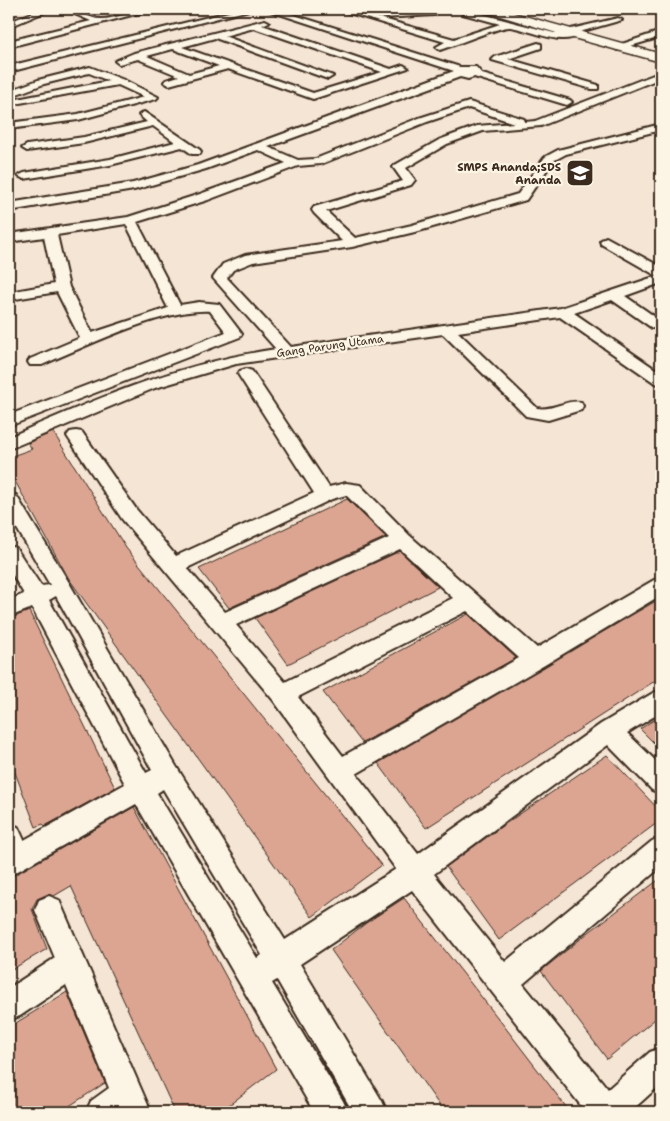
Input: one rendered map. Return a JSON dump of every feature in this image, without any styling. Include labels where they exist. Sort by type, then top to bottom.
[{"type":"main road","points":[[488,9],[570,34],[661,58]]},
{"type":"street","points":[[36,21],[48,9]]},
{"type":"street","points":[[67,9],[100,22]]},
{"type":"street","points":[[12,41],[100,22],[125,13],[151,9]]},
{"type":"street","points":[[10,67],[148,25],[227,9]]},
{"type":"street","points":[[169,29],[249,9]]},
{"type":"street","points":[[268,9],[459,72]]},
{"type":"street","points":[[341,9],[453,42]]},
{"type":"street","points":[[466,12],[554,36],[570,34],[618,20]]},
{"type":"street","points":[[125,13],[189,43]]},
{"type":"street","points":[[370,17],[432,13],[415,20]]},
{"type":"street","points":[[400,15],[424,23]]},
{"type":"street","points":[[434,49],[522,19]]},
{"type":"street","points":[[9,25],[36,21],[59,31]]},
{"type":"street","points":[[119,61],[265,22]]},
{"type":"street","points":[[10,67],[26,64],[148,25],[169,29],[200,40]]},
{"type":"street","points":[[254,25],[389,71]]},
{"type":"street","points":[[452,31],[471,36]]},
{"type":"street","points":[[617,47],[661,34]]},
{"type":"street","points":[[217,36],[328,76]]},
{"type":"street","points":[[32,38],[49,45]]},
{"type":"street","points":[[245,71],[335,44]]},
{"type":"street","points":[[9,207],[134,186],[202,167],[377,104],[459,72],[484,66],[538,46]]},
{"type":"street","points":[[175,47],[313,96],[403,68]]},
{"type":"street","points":[[137,55],[188,77]]},
{"type":"street","points":[[26,64],[57,77]]},
{"type":"street","points":[[169,82],[229,66]]},
{"type":"street","points":[[484,66],[595,87]]},
{"type":"street","points":[[484,66],[567,102]]},
{"type":"street","points":[[10,67],[41,82]]},
{"type":"street","points":[[10,98],[41,82],[92,70],[153,97],[78,117],[25,154]]},
{"type":"street","points":[[352,243],[318,210],[407,183],[409,180],[399,167],[443,142],[481,128],[536,124],[661,75]]},
{"type":"street","points":[[10,98],[121,82]]},
{"type":"street","points":[[10,98],[25,154]]},
{"type":"street","points":[[377,104],[423,120]]},
{"type":"street","points":[[128,105],[196,152]]},
{"type":"street","points":[[9,238],[130,220],[204,197],[296,163],[317,162],[423,120],[469,105],[528,124],[553,114]]},
{"type":"street","points":[[25,154],[155,123]]},
{"type":"street","points":[[9,126],[25,154]]},
{"type":"street","points":[[288,353],[220,278],[222,272],[250,258],[352,243],[415,228],[522,198],[549,159],[562,152],[661,127]]},
{"type":"street","points":[[25,154],[110,162],[184,143]]},
{"type":"street","points":[[259,147],[296,163]]},
{"type":"street","points":[[130,220],[176,310]]},
{"type":"street","points":[[50,233],[62,287],[88,339]]},
{"type":"street","points":[[606,241],[661,272]]},
{"type":"street","name":"Gang Parung Utama","points":[[9,444],[141,387],[197,367],[236,359],[563,312],[661,279]]},
{"type":"street","points":[[9,296],[62,287]]},
{"type":"street","points":[[614,295],[657,325]]},
{"type":"street","points":[[9,421],[235,334],[214,308],[205,306],[176,310],[88,339],[36,362]]},
{"type":"street","points":[[563,312],[661,380]]},
{"type":"street","points":[[447,329],[532,412],[548,415],[575,406]]},
{"type":"street","points":[[246,374],[325,495]]},
{"type":"street","points":[[76,436],[130,514],[282,694],[415,872],[606,1112],[661,1063]]},
{"type":"street","points":[[173,566],[325,495],[353,489],[402,540],[535,660]]},
{"type":"street","points":[[9,500],[62,586],[167,774],[282,960],[371,1112]]},
{"type":"street","points":[[222,623],[402,540]]},
{"type":"street","points":[[9,553],[37,597],[141,789],[332,1112]]},
{"type":"street","points":[[340,770],[535,660],[661,585]]},
{"type":"street","points":[[9,608],[62,586]]},
{"type":"street","points":[[282,694],[469,600]]},
{"type":"street","points":[[253,978],[415,872],[609,731],[661,700]]},
{"type":"street","points":[[609,731],[661,782]]},
{"type":"street","points":[[12,852],[141,789],[167,774]]},
{"type":"street","points":[[502,983],[661,850]]},
{"type":"street","points":[[49,910],[72,964],[121,1107]]},
{"type":"street","points":[[9,1004],[72,964]]},
{"type":"building","points":[[53,432],[126,548],[382,865],[312,917],[69,579],[9,470],[9,457],[32,449],[28,443]]},
{"type":"building","points":[[347,499],[386,537],[229,608],[199,569]]},
{"type":"building","points":[[400,551],[438,587],[288,664],[255,618]]},
{"type":"building","points":[[661,598],[661,677],[426,828],[378,763]]},
{"type":"building","points":[[29,611],[115,788],[45,826],[43,824],[36,827],[9,757],[9,619]]},
{"type":"building","points":[[468,614],[516,658],[362,743],[323,692]]},
{"type":"building","points":[[661,715],[661,750],[640,729]]},
{"type":"building","points":[[607,755],[661,812],[661,820],[499,940],[446,867],[502,826]]},
{"type":"building","points":[[134,807],[276,1069],[220,1112],[175,1112],[71,886],[54,896],[48,894],[37,899],[32,909],[47,949],[9,971],[9,878]]},
{"type":"building","points":[[661,878],[661,1014],[607,1059],[541,971]]},
{"type":"building","points":[[404,898],[570,1112],[444,1112],[331,950],[366,923]]},
{"type":"building","points":[[67,992],[105,1083],[60,1112],[9,1112],[9,1027]]},
{"type":"place","name":"SMPS Ananda;SDS Ananda","points":[[580,173]]}]
